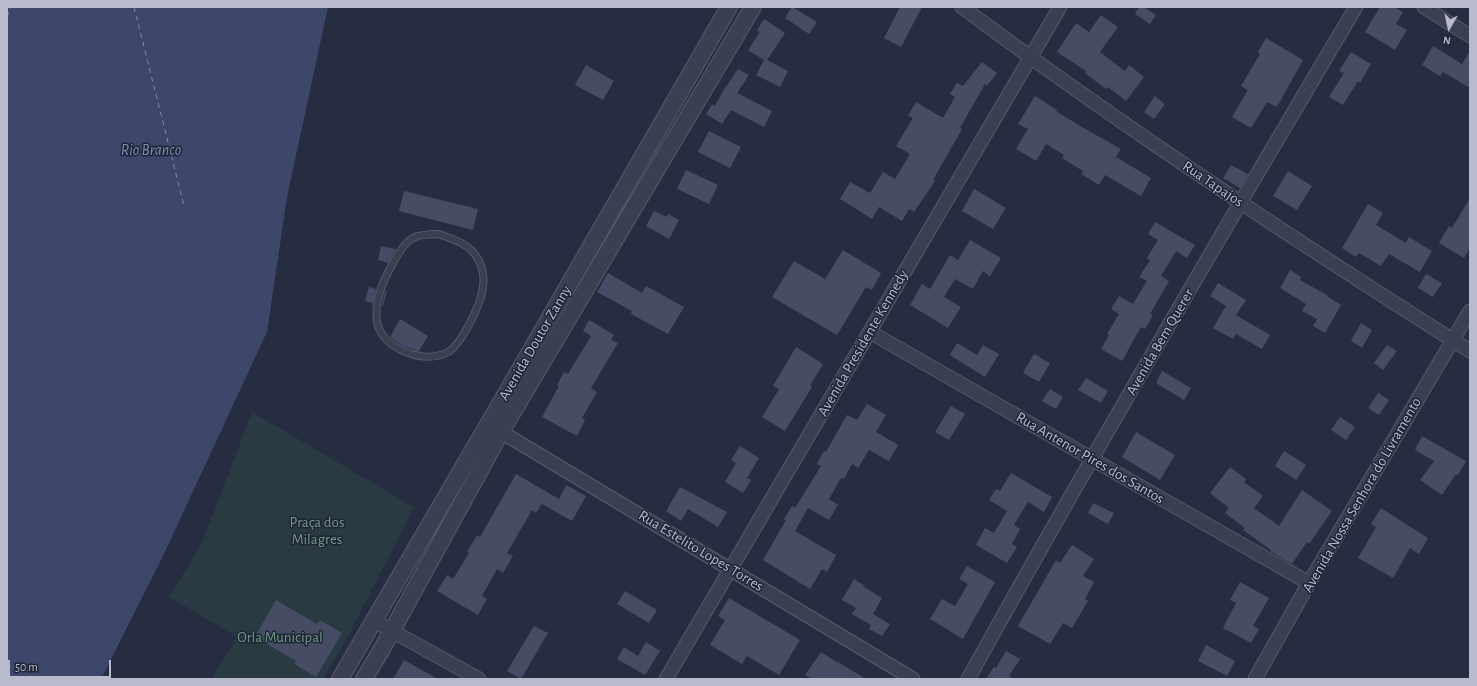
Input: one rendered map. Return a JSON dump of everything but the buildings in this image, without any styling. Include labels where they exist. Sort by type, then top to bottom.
[{"type":"street","name":"Avenida Doutor Zanny","points":[[364,679],[392,630],[494,428],[729,7]]},
{"type":"street","name":"Avenida Doutor Zanny","points":[[340,679],[374,620],[753,7]]},
{"type":"street","name":"Rua Tapajos","points":[[962,7],[1030,58],[1240,202],[1470,351]]},
{"type":"street","name":"Avenida Presidente Kennedy","points":[[666,679],[1060,7]]},
{"type":"street","name":"Avenida Bem Querer","points":[[968,679],[1026,574],[1240,202],[1356,7]]},
{"type":"street","points":[[1424,7],[1470,36]]},
{"type":"street","name":"Avenida Nossa Senhora do Livramento","points":[[1255,679],[1309,583],[1470,311]]},
{"type":"street","name":"Rua Antenor Pires dos Santos","points":[[870,332],[1309,583]]},
{"type":"street","name":"Rua Estelito Lopes Torres","points":[[494,428],[914,679]]},
{"type":"street","points":[[374,620],[479,679]]},
{"type":"lane","points":[[424,234],[439,234],[453,239],[466,245],[474,253],[483,273],[484,287],[480,301],[458,342],[448,352],[428,358],[407,353],[392,346],[384,338],[377,322],[378,296],[385,278],[401,250],[412,238],[424,234]]},
{"type":"green space","name":"Praça dos Milagres","points":[[252,412],[414,507],[351,631],[323,679],[212,679],[237,637],[169,597],[202,543]]},
{"type":"water","name":"Rio Branco","points":[[7,7],[328,7],[287,197],[267,332],[162,558],[101,679],[7,679]]},
{"type":"ferry route","points":[[7,17],[11,7]]},
{"type":"ferry route","points":[[134,7],[184,206]]},
{"type":"park label","name":"Orla Municipal","points":[[280,637]]}]
